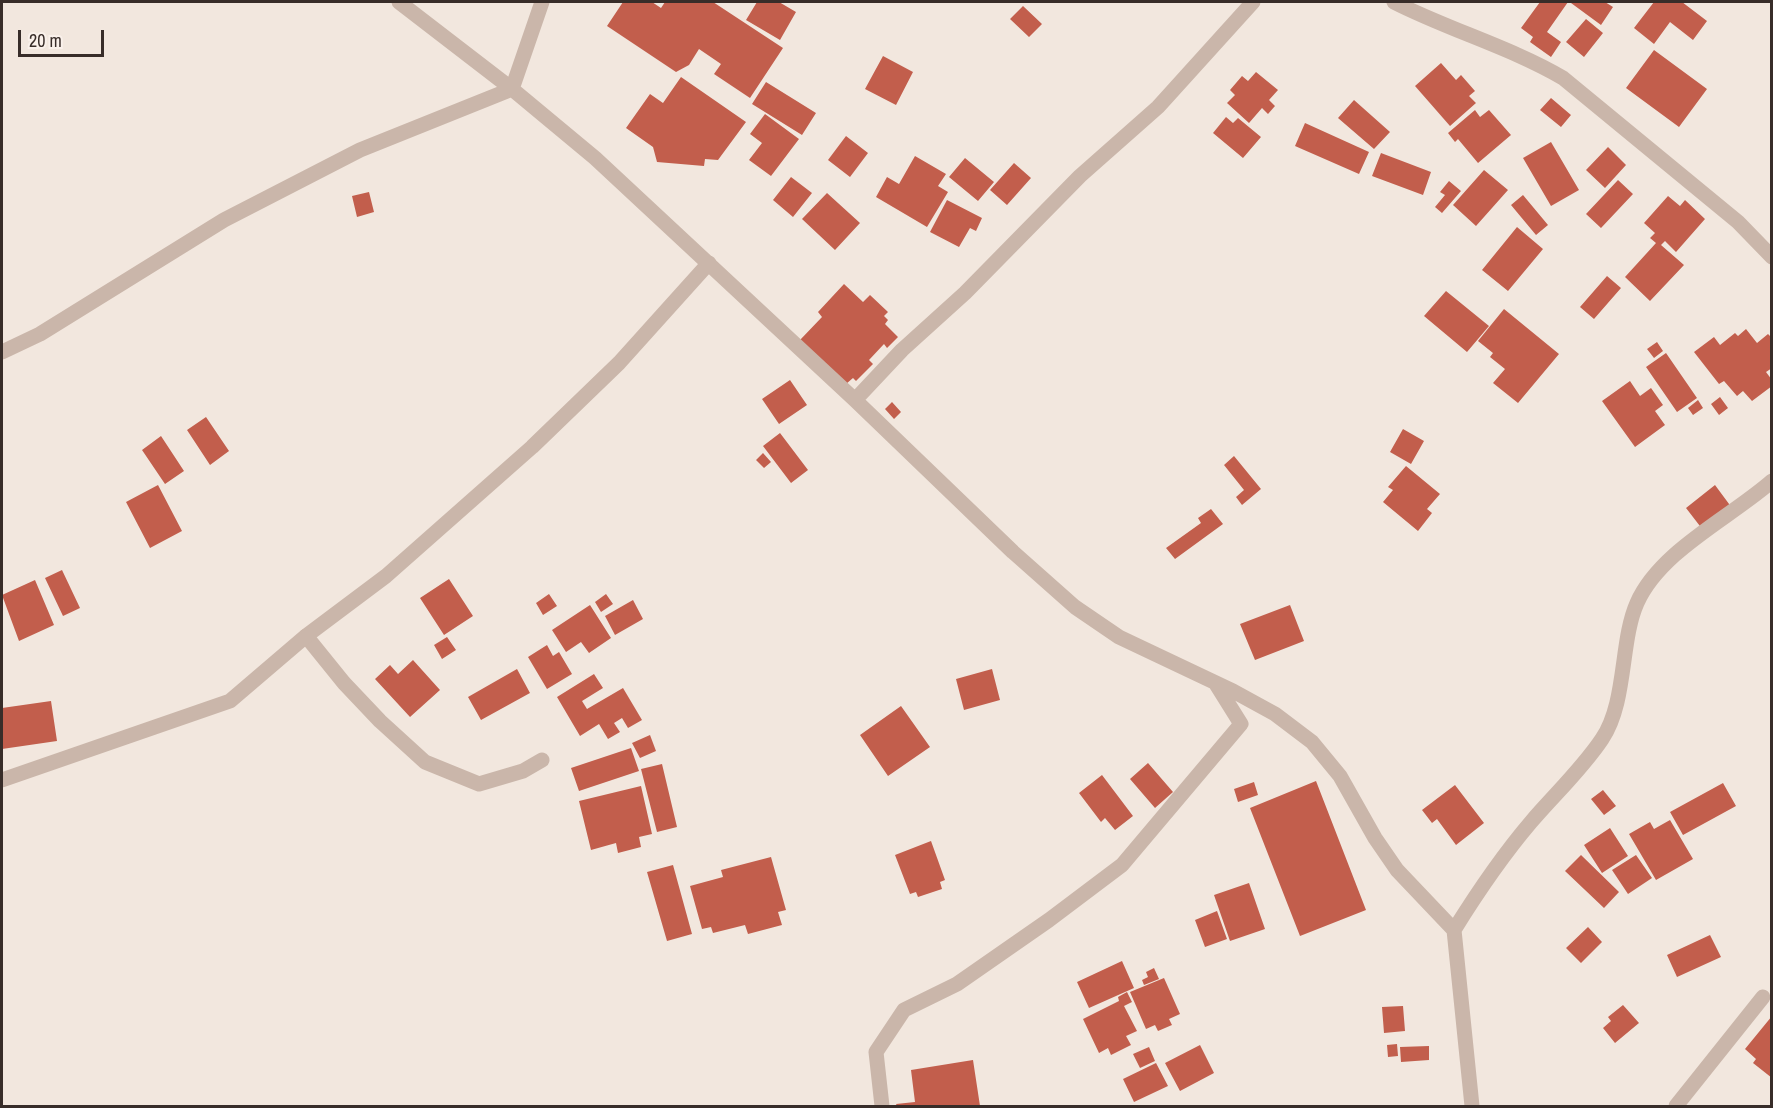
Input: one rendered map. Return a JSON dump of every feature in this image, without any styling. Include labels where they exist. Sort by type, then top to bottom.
[{"type":"street","points":[[399,2],[512,88],[595,158],[855,400],[1013,552],[1075,607],[1119,637],[1275,714],[1312,742],[1340,776],[1375,838],[1397,870],[1454,930],[1472,1107]]},
{"type":"street","points":[[2,352],[40,334],[245,209],[360,150],[512,88],[542,2]]},
{"type":"street","points":[[855,400],[902,350],[964,293],[1080,176],[1158,107],[1253,2]]},
{"type":"street","points":[[1394,2],[1431,20],[1540,64],[1563,78],[1738,222],[1772,257]]},
{"type":"street","points":[[2,780],[230,701],[306,636],[386,576],[532,447],[619,363],[709,263]]},
{"type":"street","points":[[1454,930],[1476,895],[1529,825],[1602,739],[1611,721],[1636,605],[1646,586],[1682,550],[1772,481]]},
{"type":"street","points":[[306,636],[344,683],[380,721],[425,762],[479,784],[523,771],[542,760]]},
{"type":"street","points":[[882,1107],[876,1052],[903,1010],[957,984],[1049,920],[1122,865],[1241,724],[1216,683]]},
{"type":"street","points":[[1676,1107],[1762,997]]},
{"type":"building","points":[[623,2],[652,2],[661,8],[665,2],[713,2],[783,48],[750,98],[714,74],[721,64],[699,49],[689,65],[676,72],[607,26]]},
{"type":"building","points":[[757,2],[779,2],[796,12],[780,40],[746,20]]},
{"type":"building","points":[[1540,2],[1568,2],[1547,32],[1561,42],[1551,57],[1530,42],[1533,37],[1521,28]]},
{"type":"building","points":[[1605,2],[1613,7],[1601,25],[1571,3]]},
{"type":"building","points":[[1654,2],[1682,2],[1707,21],[1693,40],[1670,22],[1654,44],[1634,28]]},
{"type":"building","points":[[1023,6],[1042,24],[1029,37],[1010,19]]},
{"type":"building","points":[[1586,19],[1603,33],[1584,57],[1566,42]]},
{"type":"building","points":[[1654,50],[1707,89],[1679,127],[1626,88]]},
{"type":"building","points":[[883,56],[913,72],[896,105],[865,89]]},
{"type":"building","points":[[1441,63],[1456,80],[1461,75],[1475,91],[1469,96],[1476,103],[1450,126],[1415,86]]},
{"type":"building","points":[[1256,72],[1278,90],[1269,100],[1275,106],[1268,114],[1262,108],[1249,123],[1227,103],[1235,95],[1230,90],[1242,76],[1248,81]]},
{"type":"building","points":[[681,77],[746,122],[718,160],[705,159],[704,166],[657,162],[653,147],[626,128],[650,94],[663,103]]},
{"type":"building","points":[[766,82],[816,113],[802,135],[752,104]]},
{"type":"building","points":[[1551,98],[1571,115],[1561,127],[1540,110]]},
{"type":"building","points":[[1354,100],[1390,132],[1374,149],[1338,118]]},
{"type":"building","points":[[1475,110],[1480,117],[1489,110],[1511,135],[1478,163],[1458,139],[1455,142],[1448,133]]},
{"type":"building","points":[[765,114],[799,139],[771,176],[749,160],[762,143],[750,134]]},
{"type":"building","points":[[1226,117],[1233,123],[1238,118],[1261,137],[1243,158],[1213,133]]},
{"type":"building","points":[[1305,123],[1369,152],[1359,174],[1295,146]]},
{"type":"building","points":[[846,136],[868,153],[850,177],[828,160]]},
{"type":"building","points":[[1551,142],[1579,190],[1551,206],[1523,158]]},
{"type":"building","points":[[1608,147],[1626,165],[1605,188],[1586,170]]},
{"type":"building","points":[[1381,153],[1431,172],[1423,195],[1372,176]]},
{"type":"building","points":[[915,156],[946,174],[938,186],[948,192],[927,227],[876,197],[887,177],[899,184]]},
{"type":"building","points":[[965,158],[994,182],[978,201],[949,177]]},
{"type":"building","points":[[1014,163],[1031,178],[1007,205],[990,190]]},
{"type":"building","points":[[1484,170],[1508,190],[1476,226],[1453,205]]},
{"type":"building","points":[[791,177],[812,193],[793,217],[773,200]]},
{"type":"building","points":[[1618,180],[1633,194],[1601,228],[1586,214]]},
{"type":"building","points":[[1449,181],[1461,191],[1442,213],[1435,207],[1445,195],[1440,192]]},
{"type":"building","points":[[369,192],[374,212],[357,217],[352,196]]},
{"type":"building","points":[[827,193],[860,223],[835,250],[802,219]]},
{"type":"building","points":[[1523,195],[1548,225],[1536,235],[1511,205]]},
{"type":"building","points":[[1668,196],[1680,206],[1685,200],[1705,219],[1676,252],[1665,241],[1661,245],[1684,265],[1650,301],[1625,277],[1656,243],[1650,238],[1655,233],[1644,223]]},
{"type":"building","points":[[947,200],[982,218],[976,231],[970,228],[959,247],[930,232]]},
{"type":"building","points":[[1517,227],[1543,249],[1508,291],[1482,270]]},
{"type":"building","points":[[1607,276],[1621,288],[1594,319],[1580,307]]},
{"type":"building","points":[[844,284],[863,302],[870,295],[888,312],[884,316],[888,320],[885,324],[898,337],[887,348],[884,344],[869,360],[873,364],[856,381],[853,378],[846,384],[800,340],[822,317],[818,312]]},
{"type":"building","points":[[1446,291],[1489,326],[1467,352],[1424,316]]},
{"type":"building","points":[[1504,309],[1559,354],[1518,403],[1493,383],[1505,369],[1490,357],[1493,353],[1478,341]]},
{"type":"building","points":[[1746,329],[1757,343],[1768,334],[1772,338],[1772,368],[1766,372],[1772,380],[1772,386],[1752,401],[1743,391],[1737,396],[1724,381],[1719,384],[1694,352],[1714,337],[1720,345],[1735,333],[1738,336]]},
{"type":"building","points":[[1657,342],[1663,351],[1654,358],[1647,349]]},
{"type":"building","points":[[1666,353],[1697,398],[1677,412],[1646,367]]},
{"type":"building","points":[[790,380],[807,405],[779,424],[762,399]]},
{"type":"building","points":[[1630,381],[1640,396],[1651,388],[1663,405],[1655,411],[1665,425],[1635,447],[1602,401]]},
{"type":"building","points":[[1720,397],[1728,408],[1719,415],[1711,404]]},
{"type":"building","points":[[1698,400],[1703,408],[1693,415],[1688,408]]},
{"type":"building","points":[[892,402],[901,412],[894,419],[885,409]]},
{"type":"building","points":[[206,417],[229,451],[210,465],[187,430]]},
{"type":"building","points":[[1403,429],[1424,441],[1411,464],[1390,452]]},
{"type":"building","points":[[780,433],[808,470],[791,483],[763,446]]},
{"type":"building","points":[[161,436],[184,471],[165,484],[142,450]]},
{"type":"building","points":[[763,453],[771,462],[764,468],[756,460]]},
{"type":"building","points":[[1234,456],[1261,489],[1242,505],[1236,497],[1244,490],[1224,465]]},
{"type":"building","points":[[1406,466],[1440,494],[1427,509],[1432,513],[1418,531],[1383,502],[1393,490],[1388,487]]},
{"type":"building","points":[[158,485],[182,531],[150,548],[126,502]]},
{"type":"building","points":[[1715,485],[1732,508],[1703,530],[1686,508]]},
{"type":"building","points":[[1211,509],[1223,524],[1175,559],[1166,548],[1201,523],[1198,518]]},
{"type":"building","points":[[62,570],[80,608],[63,616],[45,578]]},
{"type":"building","points":[[449,579],[473,616],[444,635],[420,598]]},
{"type":"building","points":[[35,580],[54,625],[19,641],[2,595]]},
{"type":"building","points":[[549,594],[557,606],[543,615],[536,603]]},
{"type":"building","points":[[606,594],[613,604],[601,612],[595,602]]},
{"type":"building","points":[[633,600],[643,619],[615,635],[605,616]]},
{"type":"building","points":[[590,605],[611,638],[589,653],[581,642],[566,652],[552,630]]},
{"type":"building","points":[[1290,605],[1304,641],[1255,660],[1240,624]]},
{"type":"building","points":[[447,637],[456,650],[442,659],[434,645]]},
{"type":"building","points":[[547,645],[553,656],[559,652],[572,674],[547,689],[528,657]]},
{"type":"building","points":[[413,660],[440,690],[410,717],[375,679],[390,665],[398,674]]},
{"type":"building","points":[[517,669],[530,693],[481,720],[468,697]]},
{"type":"building","points":[[992,669],[1000,700],[964,710],[956,679]]},
{"type":"building","points":[[594,674],[603,688],[582,701],[587,709],[623,688],[642,720],[628,728],[622,718],[614,723],[620,732],[608,739],[599,724],[580,736],[557,697]]},
{"type":"building","points":[[51,701],[57,741],[2,749],[2,708]]},
{"type":"building","points":[[901,706],[930,747],[888,776],[860,735]]},
{"type":"building","points":[[650,735],[656,751],[640,758],[632,743]]},
{"type":"building","points":[[631,748],[639,771],[579,791],[571,768]]},
{"type":"building","points":[[1148,763],[1173,792],[1155,808],[1130,779]]},
{"type":"building","points":[[662,764],[677,827],[657,832],[641,769]]},
{"type":"building","points":[[1102,775],[1133,816],[1115,830],[1105,818],[1101,822],[1079,793]]},
{"type":"building","points":[[1316,781],[1366,910],[1300,936],[1250,808]]},
{"type":"building","points":[[1254,782],[1258,795],[1238,802],[1234,789]]},
{"type":"building","points":[[1723,783],[1736,806],[1683,835],[1670,812]]},
{"type":"building","points":[[1455,785],[1484,823],[1456,845],[1437,819],[1432,823],[1422,810]]},
{"type":"building","points":[[641,786],[652,834],[639,837],[641,847],[618,853],[616,843],[591,850],[579,801]]},
{"type":"building","points":[[1603,790],[1616,806],[1604,815],[1591,799]]},
{"type":"building","points":[[1670,820],[1693,859],[1656,880],[1629,834],[1650,822],[1654,829]]},
{"type":"building","points":[[1610,828],[1628,856],[1602,873],[1584,845]]},
{"type":"building","points":[[931,841],[945,880],[940,882],[942,889],[918,897],[916,892],[910,894],[895,855]]},
{"type":"building","points":[[1581,855],[1619,892],[1604,908],[1565,871]]},
{"type":"building","points":[[1636,855],[1652,878],[1628,894],[1612,870]]},
{"type":"building","points":[[771,857],[786,910],[778,912],[782,925],[748,934],[745,925],[713,933],[711,927],[702,929],[690,886],[723,877],[721,870]]},
{"type":"building","points":[[673,865],[692,934],[667,941],[647,872]]},
{"type":"building","points":[[1249,883],[1265,929],[1230,941],[1214,895]]},
{"type":"building","points":[[1217,911],[1227,939],[1205,947],[1195,920]]},
{"type":"building","points":[[1588,927],[1602,942],[1581,963],[1566,948]]},
{"type":"building","points":[[1710,935],[1721,957],[1677,977],[1667,955]]},
{"type":"building","points":[[1122,961],[1134,988],[1089,1008],[1077,982]]},
{"type":"building","points":[[1154,968],[1159,979],[1144,985],[1142,980],[1148,977],[1146,972]]},
{"type":"building","points":[[1164,978],[1180,1014],[1169,1019],[1172,1025],[1158,1031],[1155,1025],[1146,1029],[1130,992]]},
{"type":"building","points":[[1127,992],[1132,1002],[1124,1006],[1137,1031],[1126,1036],[1131,1045],[1111,1055],[1108,1048],[1099,1053],[1083,1019],[1119,1001],[1118,997]]},
{"type":"building","points":[[1623,1005],[1639,1023],[1615,1043],[1603,1028],[1611,1021],[1608,1017]]},
{"type":"building","points":[[1403,1006],[1405,1031],[1384,1033],[1382,1007]]},
{"type":"building","points":[[1772,1016],[1772,1078],[1753,1063],[1756,1059],[1745,1049]]},
{"type":"building","points":[[1397,1044],[1398,1056],[1388,1057],[1387,1045]]},
{"type":"building","points":[[1200,1045],[1214,1073],[1180,1091],[1165,1063]]},
{"type":"building","points":[[1429,1046],[1429,1060],[1401,1062],[1400,1047]]},
{"type":"building","points":[[1149,1047],[1155,1061],[1140,1068],[1133,1054]]},
{"type":"building","points":[[973,1060],[980,1106],[897,1106],[896,1104],[915,1102],[911,1070]]},
{"type":"building","points":[[1156,1063],[1168,1086],[1134,1102],[1123,1079]]}]
